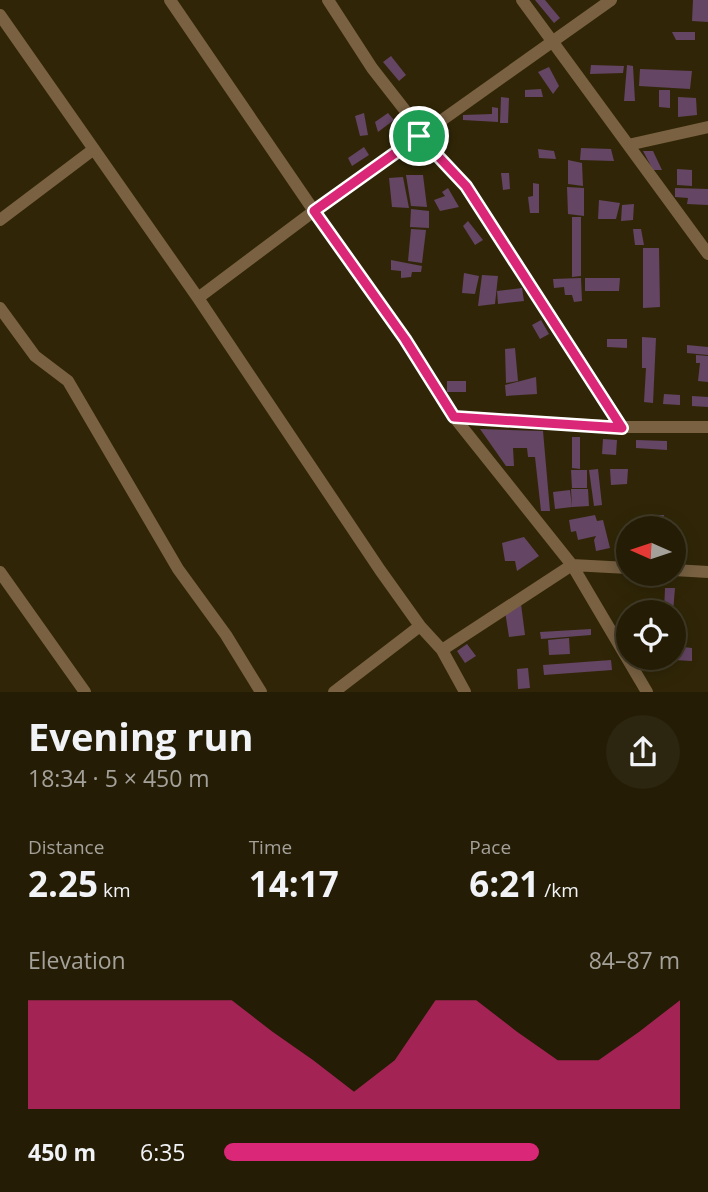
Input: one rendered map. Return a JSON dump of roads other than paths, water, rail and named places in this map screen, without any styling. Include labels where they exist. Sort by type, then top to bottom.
[{"type":"street","points":[[170,0],[405,339],[454,417],[572,565],[647,691]]},
{"type":"street","points":[[328,0],[372,68],[404,109],[419,136],[466,186],[622,428]]},
{"type":"street","points":[[522,0],[708,254]]},
{"type":"street","points":[[198,298],[314,211],[611,0]]},
{"type":"street","points":[[0,15],[4,29],[94,149],[198,298],[420,626],[442,650],[465,691]]},
{"type":"street","points":[[628,145],[708,127]]},
{"type":"street","points":[[0,220],[94,149]]},
{"type":"street","points":[[0,308],[35,356],[68,381],[178,569],[226,635],[261,691]]},
{"type":"street","points":[[454,417],[622,428],[708,427]]},
{"type":"street","points":[[442,650],[572,565],[616,567]]},
{"type":"street","points":[[686,571],[708,572]]},
{"type":"street","points":[[0,572],[85,691]]},
{"type":"street","points":[[334,691],[420,626]]}]
